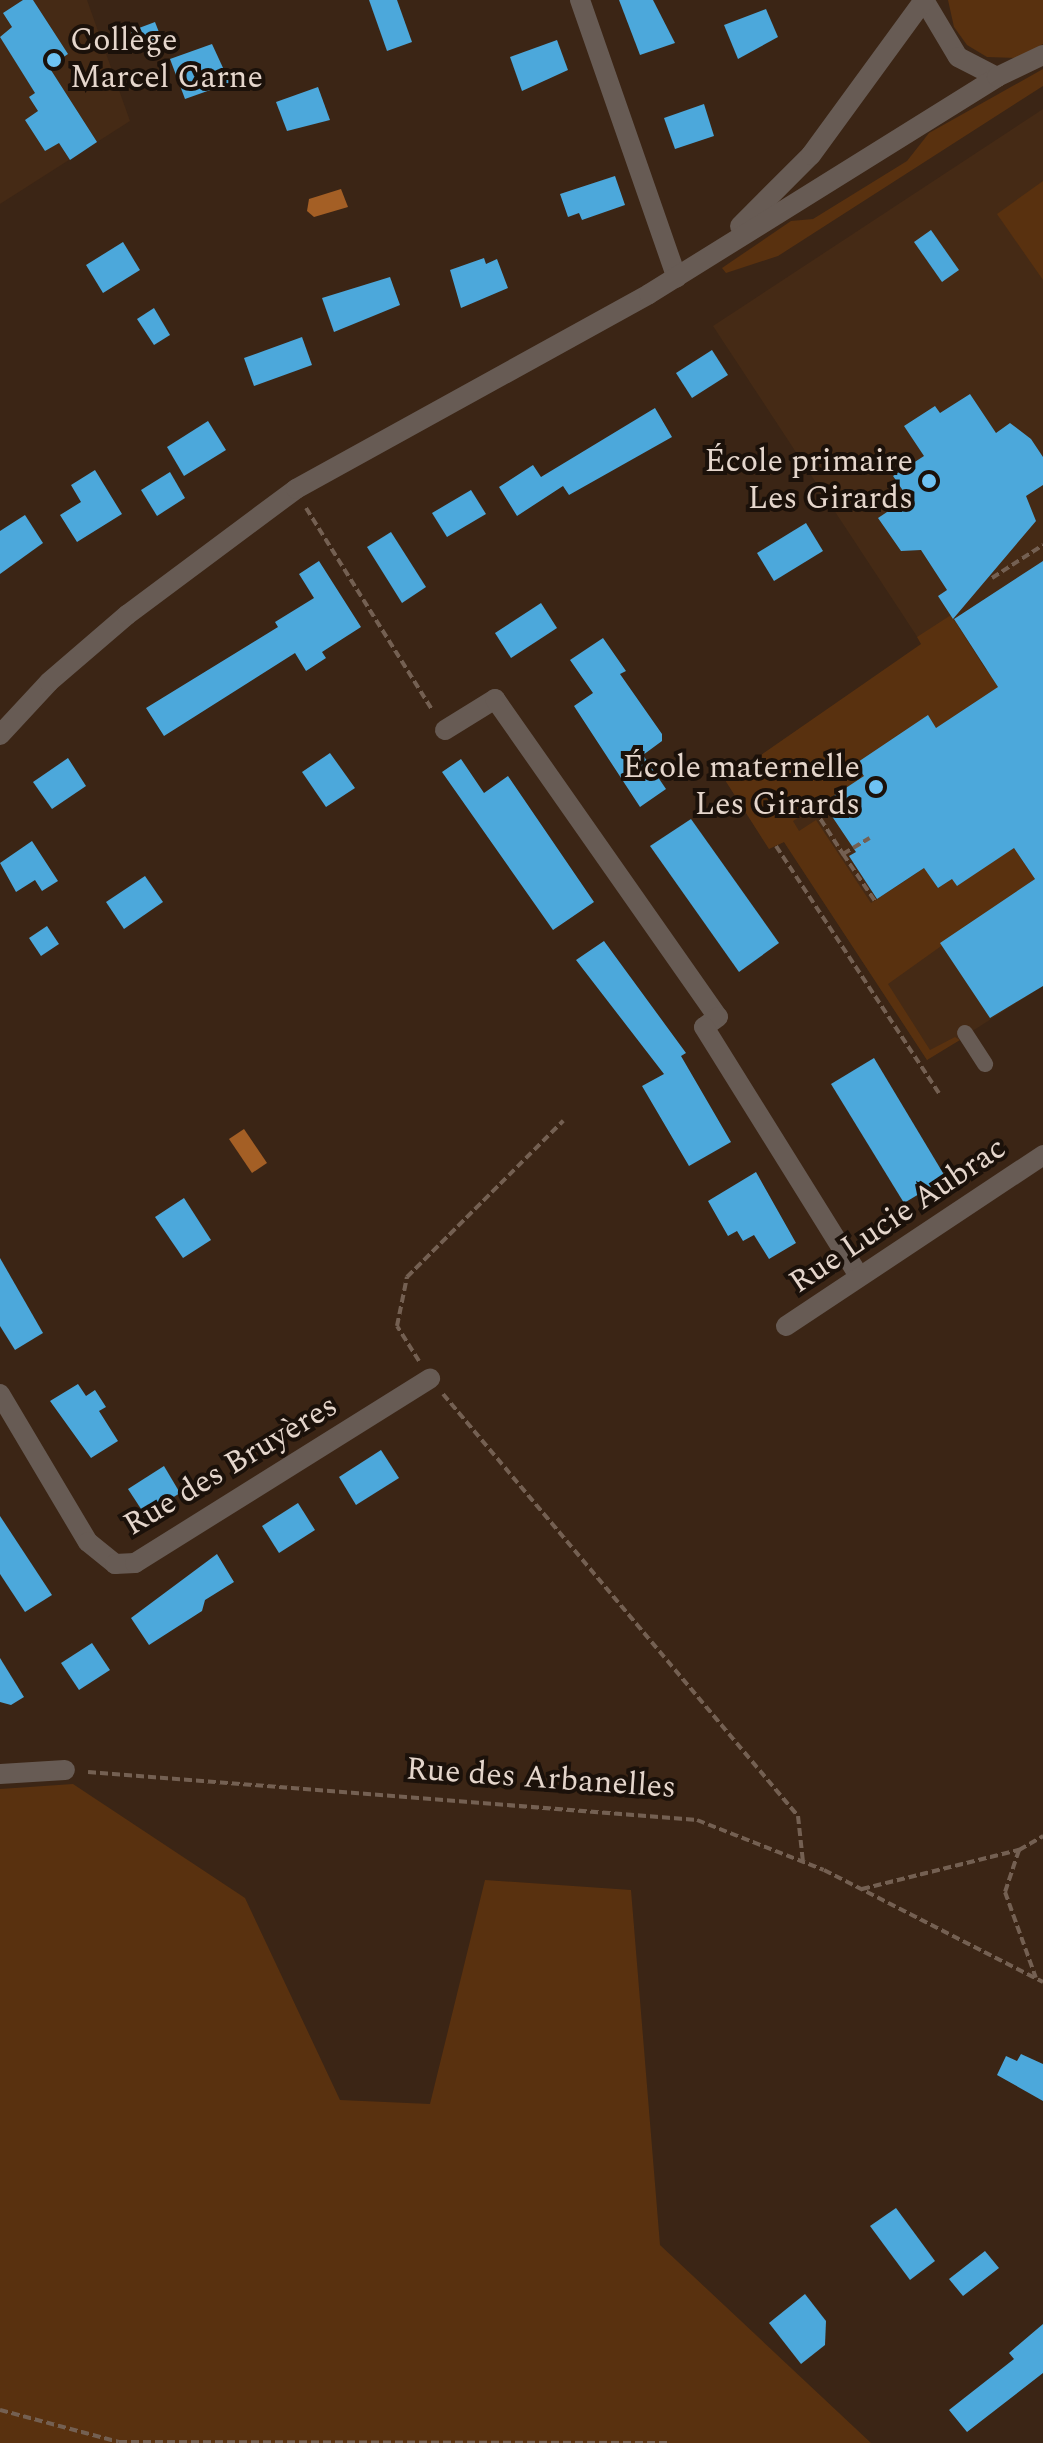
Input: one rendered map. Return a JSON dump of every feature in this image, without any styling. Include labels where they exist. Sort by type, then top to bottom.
[{"type":"street","points":[[580,0],[677,278]]},
{"type":"street","points":[[715,251],[811,155],[924,0],[958,57],[997,77]]},
{"type":"street","points":[[0,735],[49,682],[127,615],[296,489],[677,278],[715,251],[997,77],[1043,55]]},
{"type":"street","points":[[445,730],[495,699],[718,1017],[704,1027],[859,1276]]},
{"type":"street","name":"Rue Lucie Aubrac","points":[[786,1326],[1043,1155]]},
{"type":"street","name":"Rue des Bruyères","points":[[0,1394],[88,1542],[115,1564],[135,1563],[430,1379]]},
{"type":"street","points":[[0,1774],[65,1770]]},
{"type":"lane","points":[[965,1033],[985,1064]]},
{"type":"path","points":[[296,489],[445,730]]},
{"type":"path","points":[[992,578],[1043,545]]},
{"type":"path","points":[[814,809],[875,901]]},
{"type":"path","points":[[843,854],[870,838]]},
{"type":"path","points":[[776,846],[939,1093]]},
{"type":"path","points":[[563,1121],[407,1277],[397,1326],[430,1379],[798,1816],[803,1862]]},
{"type":"path","name":"Rue des Arbanelles","points":[[65,1770],[697,1820],[862,1889],[1043,1982]]},
{"type":"path","points":[[862,1889],[1019,1850],[1043,1836]]},
{"type":"path","points":[[1019,1850],[1005,1892],[1036,1978]]},
{"type":"path","points":[[0,2410],[119,2442],[667,2443]]},
{"type":"shaded area","name":"Collège Marcel Carne","points":[[0,0],[87,0],[130,121],[0,204]]},
{"type":"shaded area","points":[[948,0],[1043,0],[1043,44],[1017,58],[987,57],[967,45],[954,27]]},
{"type":"shaded area","points":[[1043,69],[1043,86],[778,256],[726,273],[722,268],[791,221],[813,219],[907,161],[929,133]]},
{"type":"shaded area","name":"École primaire Les Girards","points":[[1043,109],[1043,986],[927,1060],[784,842],[769,849],[725,780],[922,644],[713,326]]},
{"type":"shaded area","points":[[1043,181],[1043,280],[997,214]]},
{"type":"shaded area","points":[[341,189],[348,207],[314,217],[307,211],[309,199]]},
{"type":"shaded area","points":[[951,615],[986,670],[1014,652],[1015,684],[793,821],[799,831],[816,820],[871,903],[917,873],[922,864],[938,888],[1009,841],[1035,879],[888,984],[930,1050],[955,1037],[960,1040],[927,1060],[784,842],[769,849],[725,780],[921,644],[917,637]]},
{"type":"shaded area","points":[[244,1129],[267,1163],[252,1173],[229,1139]]},
{"type":"shaded area","points":[[73,1784],[245,1898],[340,2100],[430,2104],[485,1880],[631,1890],[660,2245],[871,2443],[0,2443],[0,1789]]},
{"type":"building","points":[[23,0],[33,0],[68,54],[49,67],[97,142],[70,160],[59,143],[45,151],[25,120],[38,111],[29,97],[35,93],[0,37],[12,27],[3,13]]},
{"type":"building","points":[[369,0],[397,0],[412,42],[387,51]]},
{"type":"building","points":[[619,0],[653,0],[675,43],[640,55]]},
{"type":"building","points":[[766,9],[778,37],[738,59],[724,25]]},
{"type":"building","points":[[155,22],[162,40],[137,49],[131,31]]},
{"type":"building","points":[[557,40],[568,70],[522,91],[510,57]]},
{"type":"building","points":[[212,44],[230,83],[185,99],[170,59]]},
{"type":"building","points":[[318,87],[330,120],[287,131],[276,102]]},
{"type":"building","points":[[704,104],[714,136],[675,149],[664,118]]},
{"type":"building","points":[[615,176],[625,205],[582,220],[579,213],[568,217],[560,194]]},
{"type":"building","points":[[931,230],[959,270],[942,282],[914,242]]},
{"type":"building","points":[[123,242],[140,270],[103,293],[86,265]]},
{"type":"building","points":[[484,258],[486,264],[497,259],[508,288],[461,308],[450,270]]},
{"type":"building","points":[[390,277],[400,305],[334,332],[322,298]]},
{"type":"building","points":[[154,308],[170,335],[154,345],[137,319]]},
{"type":"building","points":[[302,337],[312,365],[254,386],[244,358]]},
{"type":"building","points":[[712,350],[728,375],[692,398],[676,373]]},
{"type":"building","points":[[970,394],[996,433],[1010,423],[1031,439],[1043,457],[1043,485],[1026,496],[1036,521],[953,619],[938,596],[947,590],[921,550],[901,551],[878,518],[908,498],[893,476],[924,456],[904,426],[935,406],[940,413]]},
{"type":"building","points":[[655,408],[672,437],[569,495],[563,486],[517,516],[499,487],[533,465],[541,477]]},
{"type":"building","points":[[208,421],[226,450],[184,476],[167,447]]},
{"type":"building","points":[[95,470],[122,514],[77,542],[60,515],[81,502],[71,485]]},
{"type":"building","points":[[170,472],[185,498],[157,516],[141,490]]},
{"type":"building","points":[[471,490],[486,514],[447,537],[432,513]]},
{"type":"building","points":[[25,515],[43,543],[0,574],[0,531]]},
{"type":"building","points":[[806,523],[823,551],[774,581],[757,553]]},
{"type":"building","points":[[391,532],[426,587],[402,603],[367,547]]},
{"type":"building","points":[[319,561],[361,627],[322,652],[326,658],[306,671],[295,653],[164,736],[146,708],[278,627],[275,622],[314,598],[299,574]]},
{"type":"building","points":[[1043,561],[1043,986],[990,1018],[940,943],[1035,879],[1014,848],[957,886],[952,879],[938,888],[924,868],[877,899],[849,856],[856,852],[823,803],[864,776],[855,764],[928,715],[936,728],[998,687],[954,619]]},
{"type":"building","points":[[541,603],[557,628],[511,658],[495,633]]},
{"type":"building","points":[[603,638],[626,671],[620,674],[662,734],[662,741],[643,755],[666,789],[640,807],[574,706],[593,693],[570,660]]},
{"type":"building","points":[[330,753],[355,788],[326,807],[302,772]]},
{"type":"building","points":[[68,758],[86,786],[52,809],[33,782]]},
{"type":"building","points":[[461,759],[484,793],[508,776],[594,902],[553,930],[442,772]]},
{"type":"building","points":[[691,819],[779,943],[739,972],[650,846]]},
{"type":"building","points":[[32,841],[58,881],[42,891],[35,880],[16,892],[0,863]]},
{"type":"building","points":[[145,876],[163,902],[124,929],[106,902]]},
{"type":"building","points":[[47,926],[59,944],[41,956],[29,938]]},
{"type":"building","points":[[604,941],[686,1053],[681,1056],[731,1142],[689,1166],[642,1086],[664,1074],[576,960]]},
{"type":"building","points":[[874,1058],[946,1178],[904,1203],[831,1084]]},
{"type":"building","points":[[756,1172],[796,1243],[769,1259],[754,1235],[743,1241],[737,1231],[728,1236],[708,1201]]},
{"type":"building","points":[[184,1198],[211,1240],[183,1258],[155,1217]]},
{"type":"building","points":[[0,1258],[43,1333],[15,1350],[0,1326]]},
{"type":"building","points":[[78,1384],[86,1396],[95,1390],[106,1407],[99,1411],[118,1441],[91,1458],[50,1401]]},
{"type":"building","points":[[381,1450],[399,1478],[356,1505],[339,1477]]},
{"type":"building","points":[[164,1466],[180,1493],[145,1515],[128,1489]]},
{"type":"building","points":[[298,1503],[315,1530],[279,1553],[262,1526]]},
{"type":"building","points":[[0,1516],[52,1595],[25,1612],[0,1574]]},
{"type":"building","points":[[217,1554],[234,1582],[205,1600],[202,1611],[149,1645],[131,1618]]},
{"type":"building","points":[[92,1643],[110,1670],[79,1690],[61,1663]]},
{"type":"building","points":[[0,1658],[24,1697],[11,1705],[0,1702]]},
{"type":"building","points":[[1021,2054],[1043,2064],[1043,2101],[997,2075],[1006,2056],[1017,2061]]},
{"type":"building","points":[[896,2208],[935,2261],[910,2280],[870,2226]]},
{"type":"building","points":[[985,2251],[999,2268],[963,2296],[949,2279]]},
{"type":"building","points":[[805,2294],[826,2321],[825,2345],[801,2364],[769,2323]]},
{"type":"building","points":[[1043,2324],[1043,2373],[967,2432],[949,2410],[1014,2359],[1009,2353]]},
{"type":"place","name":"Collège Marcel Carne","points":[[54,60]]},
{"type":"place","name":"École primaire Les Girards","points":[[929,481]]},
{"type":"place","name":"École maternelle Les Girards","points":[[876,787]]}]
